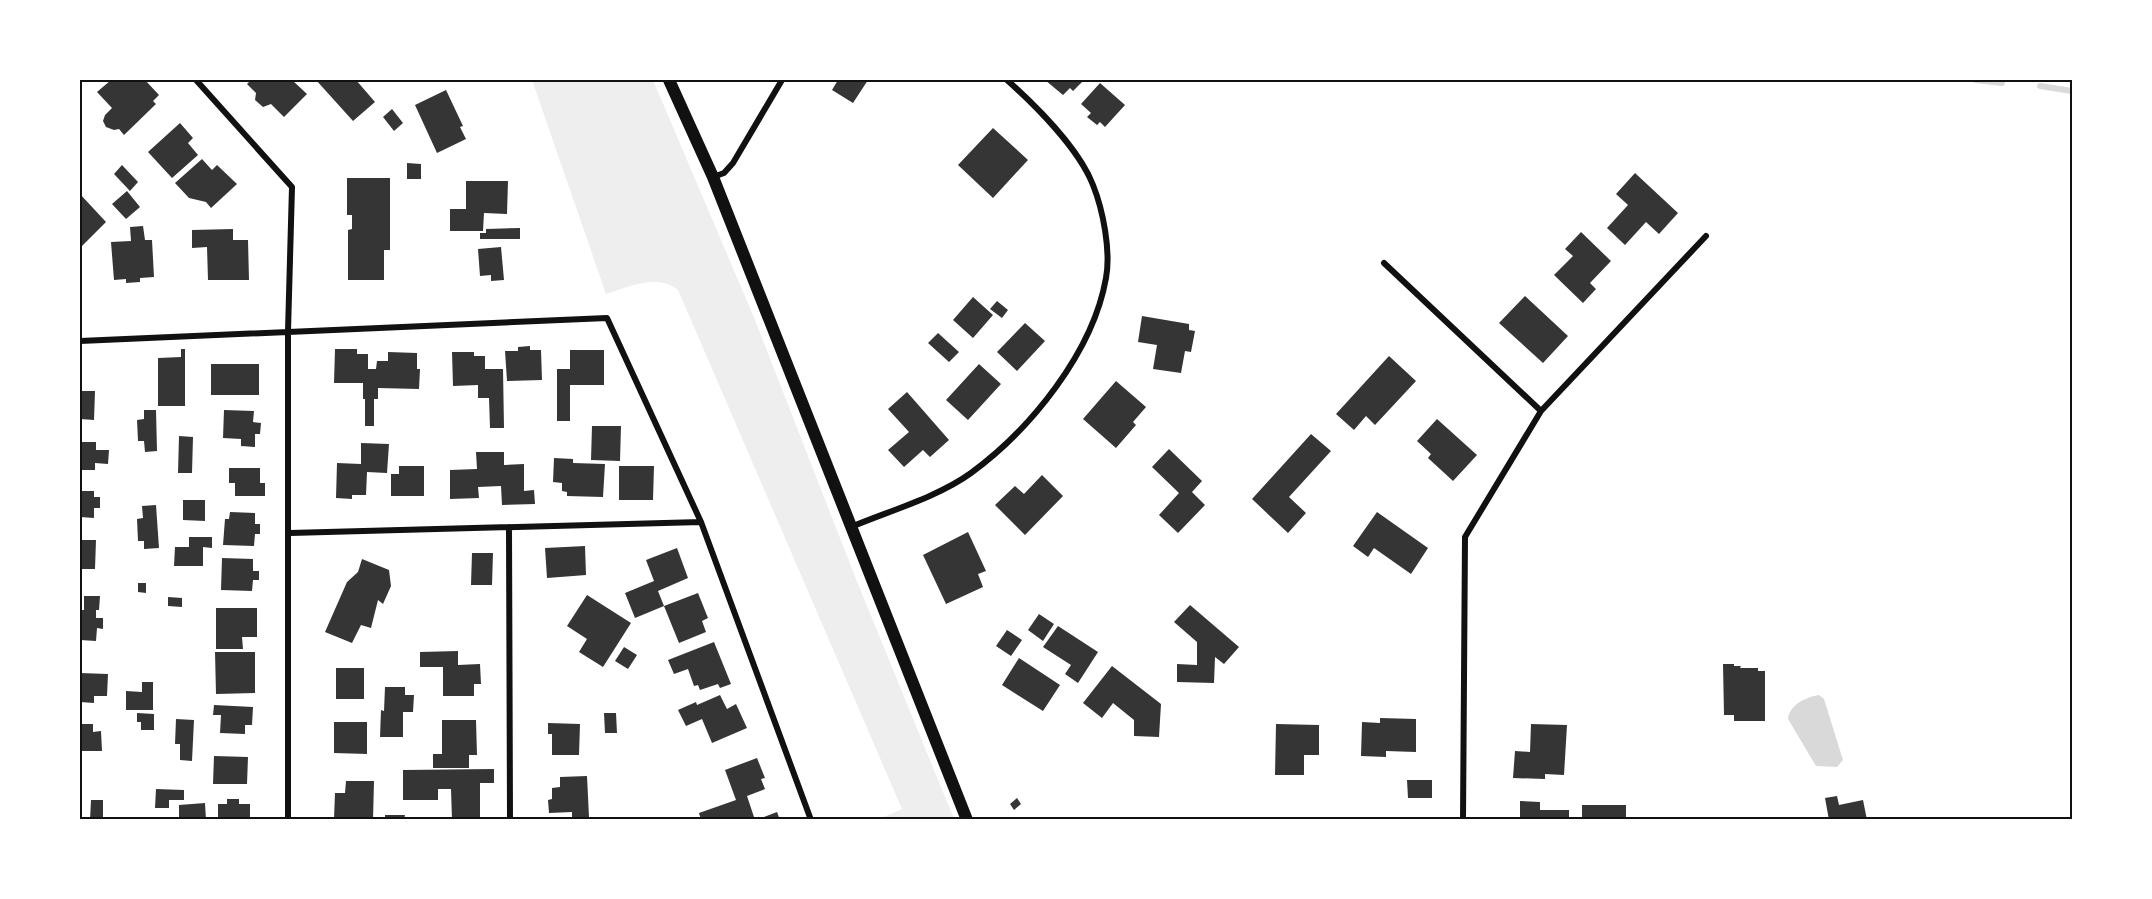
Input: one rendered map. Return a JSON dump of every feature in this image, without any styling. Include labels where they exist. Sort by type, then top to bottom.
[{"type":"main road","points":[[669,80],[713,177],[850,527],[968,819]]},
{"type":"street","points":[[196,80],[292,187],[288,331],[290,533],[288,819]]},
{"type":"street","points":[[713,177],[724,173],[733,162],[782,80]]},
{"type":"street","points":[[850,527],[938,491],[971,473],[1045,402],[1074,361],[1094,321],[1107,276],[1105,222],[1093,183],[1076,156],[1041,111],[1007,80]]},
{"type":"street","points":[[1463,819],[1465,537],[1541,411],[1706,236]]},
{"type":"street","points":[[1384,263],[1541,411]]},
{"type":"street","points":[[80,341],[607,318],[701,522],[811,819]]},
{"type":"street","points":[[290,533],[701,522]]},
{"type":"street","points":[[509,527],[510,819]]},
{"type":"shaded area","points":[[532,80],[653,80],[755,320],[856,579],[954,819],[879,819],[902,809],[678,290],[661,282],[652,282],[633,285],[606,294]]},
{"type":"shaded area","points":[[1819,695],[1824,699],[1843,760],[1837,767],[1816,766],[1788,719],[1791,710],[1799,702]]},
{"type":"building","points":[[111,80],[145,80],[159,95],[153,101],[156,104],[124,135],[119,129],[106,127],[103,121],[112,108],[97,92]]},
{"type":"building","points":[[251,80],[292,80],[307,94],[284,117],[271,104],[263,107],[255,100],[256,93],[247,84]]},
{"type":"building","points":[[316,80],[356,80],[375,102],[353,121]]},
{"type":"building","points":[[838,80],[868,80],[853,103],[832,90]]},
{"type":"building","points":[[1045,80],[1084,80],[1073,91],[1070,88],[1063,95]]},
{"type":"building","points":[[1100,83],[1125,105],[1105,127],[1100,122],[1097,125],[1087,117],[1091,113],[1081,104]]},
{"type":"building","points":[[446,90],[463,126],[460,127],[466,139],[437,153],[415,105]]},
{"type":"building","points":[[392,109],[403,123],[394,131],[383,117]]},
{"type":"building","points":[[180,123],[193,138],[188,143],[198,155],[172,178],[148,152]]},
{"type":"building","points":[[993,128],[1028,160],[993,198],[958,165]]},
{"type":"building","points":[[202,159],[212,170],[217,165],[237,184],[211,208],[206,202],[189,198],[175,183]]},
{"type":"building","points":[[407,163],[421,164],[421,179],[407,179]]},
{"type":"building","points":[[122,165],[138,182],[130,191],[114,174]]},
{"type":"building","points":[[1635,173],[1678,213],[1659,234],[1646,222],[1625,245],[1607,228],[1628,205],[1616,194]]},
{"type":"building","points":[[347,178],[390,178],[390,250],[384,250],[384,280],[348,280],[348,230],[352,229],[352,215],[347,215]]},
{"type":"building","points":[[466,181],[508,181],[507,214],[484,213],[483,231],[450,231],[450,209],[466,209]]},
{"type":"building","points":[[127,191],[140,207],[126,219],[112,204]]},
{"type":"building","points":[[80,194],[106,222],[80,248]]},
{"type":"building","points":[[143,226],[145,240],[152,240],[154,277],[140,278],[140,282],[126,283],[126,279],[114,280],[111,242],[131,241],[130,227]]},
{"type":"building","points":[[520,228],[520,239],[480,239],[480,233],[486,233],[486,229]]},
{"type":"building","points":[[233,229],[233,240],[248,240],[249,280],[208,280],[207,247],[192,248],[192,230]]},
{"type":"building","points":[[1581,232],[1611,261],[1590,283],[1596,289],[1583,303],[1554,275],[1573,256],[1565,249]]},
{"type":"building","points":[[501,247],[504,280],[491,281],[491,275],[480,276],[478,249]]},
{"type":"building","points":[[1525,296],[1568,336],[1543,363],[1499,323]]},
{"type":"building","points":[[973,297],[993,315],[973,338],[953,320]]},
{"type":"building","points":[[997,301],[1008,310],[1002,318],[990,309]]},
{"type":"building","points":[[1142,316],[1189,324],[1189,330],[1195,331],[1191,352],[1185,351],[1181,373],[1153,369],[1157,345],[1138,342]]},
{"type":"building","points":[[1025,323],[1045,341],[1017,371],[997,352]]},
{"type":"building","points":[[938,333],[959,352],[949,362],[928,343]]},
{"type":"building","points":[[530,346],[530,350],[541,350],[542,380],[507,381],[505,351],[518,351],[518,347]]},
{"type":"building","points":[[181,349],[185,349],[185,406],[158,406],[158,358],[181,357]]},
{"type":"building","points":[[335,349],[357,349],[357,354],[368,354],[368,369],[376,369],[377,361],[388,361],[388,352],[417,353],[417,369],[420,369],[419,389],[378,388],[378,399],[374,399],[374,426],[365,426],[363,383],[334,383]]},
{"type":"building","points":[[570,350],[604,350],[604,385],[570,385],[570,421],[557,421],[557,369],[570,369]]},
{"type":"building","points":[[452,352],[474,352],[474,356],[485,356],[485,369],[503,369],[504,428],[490,428],[489,398],[478,398],[478,385],[453,386]]},
{"type":"building","points":[[1389,356],[1416,381],[1375,425],[1366,416],[1354,430],[1336,414]]},
{"type":"building","points":[[211,364],[259,364],[259,395],[211,395]]},
{"type":"building","points":[[979,364],[1001,384],[968,420],[946,400]]},
{"type":"building","points":[[1116,381],[1146,407],[1133,422],[1136,425],[1116,448],[1083,419]]},
{"type":"building","points":[[80,391],[95,391],[94,420],[80,419]]},
{"type":"building","points":[[907,392],[949,440],[930,457],[923,450],[904,467],[888,450],[909,432],[888,409]]},
{"type":"building","points":[[144,410],[156,410],[157,451],[145,452],[144,441],[138,441],[137,420],[144,419]]},
{"type":"building","points":[[224,410],[254,411],[253,422],[261,423],[260,434],[255,434],[255,447],[241,446],[241,439],[223,438]]},
{"type":"building","points":[[1437,419],[1477,455],[1453,481],[1428,458],[1431,454],[1417,441]]},
{"type":"building","points":[[592,426],[621,426],[620,461],[591,460]]},
{"type":"building","points":[[1311,434],[1331,451],[1289,497],[1306,513],[1288,533],[1252,499]]},
{"type":"building","points":[[179,436],[193,437],[192,473],[178,473]]},
{"type":"building","points":[[80,442],[96,442],[96,450],[109,450],[108,464],[95,463],[95,470],[80,470]]},
{"type":"building","points":[[361,443],[389,444],[387,473],[367,472],[366,495],[352,495],[352,499],[336,498],[337,463],[361,464]]},
{"type":"building","points":[[1169,449],[1202,481],[1192,492],[1205,505],[1178,533],[1159,515],[1179,493],[1152,467]]},
{"type":"building","points":[[476,452],[504,452],[504,465],[524,464],[524,491],[534,490],[535,504],[502,505],[501,486],[478,487],[479,498],[450,499],[450,470],[477,469]]},
{"type":"building","points":[[554,458],[573,459],[573,463],[605,464],[603,497],[567,496],[567,492],[562,491],[562,483],[553,482]]},
{"type":"building","points":[[399,466],[424,466],[424,496],[391,496],[391,474],[399,474]]},
{"type":"building","points":[[619,466],[654,466],[653,500],[619,500]]},
{"type":"building","points":[[229,468],[260,468],[260,483],[265,483],[265,496],[235,496],[235,483],[229,483]]},
{"type":"building","points":[[1042,475],[1063,496],[1025,535],[995,505],[1015,486],[1024,494]]},
{"type":"building","points":[[80,491],[94,491],[94,497],[100,497],[100,508],[94,508],[94,518],[80,517]]},
{"type":"building","points":[[183,500],[205,500],[205,521],[183,520]]},
{"type":"building","points":[[156,505],[159,548],[144,549],[144,541],[138,541],[137,519],[143,518],[142,506]]},
{"type":"building","points":[[230,512],[255,513],[255,524],[260,524],[260,534],[255,534],[254,546],[223,545],[225,519],[229,519]]},
{"type":"building","points":[[1377,512],[1428,548],[1411,574],[1374,548],[1368,557],[1353,546]]},
{"type":"building","points":[[968,532],[986,571],[978,574],[983,587],[946,604],[923,555]]},
{"type":"building","points":[[189,537],[212,537],[212,548],[203,547],[203,566],[174,566],[175,547],[189,547]]},
{"type":"building","points":[[80,540],[96,540],[95,569],[80,569]]},
{"type":"building","points":[[585,546],[586,575],[547,578],[545,548]]},
{"type":"building","points":[[677,548],[688,578],[658,591],[664,606],[635,618],[625,593],[654,581],[646,560]]},
{"type":"building","points":[[472,553],[493,553],[492,585],[471,585]]},
{"type":"building","points":[[222,558],[253,559],[253,571],[259,571],[259,580],[253,580],[252,591],[221,590]]},
{"type":"building","points":[[362,559],[389,570],[391,586],[383,604],[378,600],[371,628],[361,625],[352,643],[325,632],[347,582],[358,572]]},
{"type":"building","points":[[138,583],[146,583],[146,593],[138,592]]},
{"type":"building","points":[[698,593],[708,618],[702,621],[706,632],[679,643],[664,606]]},
{"type":"building","points":[[587,595],[631,623],[603,667],[579,652],[587,639],[567,626]]},
{"type":"building","points":[[84,596],[100,596],[96,618],[103,618],[103,629],[97,628],[96,641],[80,640],[80,610],[84,610]]},
{"type":"building","points":[[168,597],[182,598],[182,607],[168,606]]},
{"type":"building","points":[[1190,605],[1239,647],[1224,664],[1215,657],[1214,683],[1177,682],[1177,664],[1197,665],[1197,642],[1174,622]]},
{"type":"building","points":[[216,608],[257,608],[257,637],[242,637],[243,649],[216,649]]},
{"type":"building","points":[[1039,614],[1054,624],[1043,641],[1028,630]]},
{"type":"building","points":[[1058,626],[1098,652],[1078,683],[1065,674],[1071,665],[1043,647]]},
{"type":"building","points":[[1007,630],[1022,640],[1011,656],[996,646]]},
{"type":"building","points":[[714,642],[731,684],[720,688],[718,684],[700,690],[698,685],[694,686],[688,669],[674,674],[668,660]]},
{"type":"building","points":[[624,647],[637,655],[628,669],[615,661]]},
{"type":"building","points":[[458,651],[458,665],[480,664],[481,684],[474,684],[474,696],[443,696],[443,667],[420,667],[420,652]]},
{"type":"building","points":[[215,652],[255,652],[255,693],[216,694]]},
{"type":"building","points":[[1019,658],[1060,685],[1043,711],[1002,685]]},
{"type":"building","points":[[1723,664],[1734,664],[1734,666],[1741,666],[1740,668],[1758,668],[1758,671],[1765,671],[1765,721],[1734,721],[1734,715],[1724,715]]},
{"type":"building","points":[[1112,666],[1161,704],[1159,737],[1134,736],[1134,720],[1113,703],[1102,718],[1083,703]]},
{"type":"building","points":[[336,668],[364,668],[364,699],[336,699]]},
{"type":"building","points":[[80,673],[108,674],[107,696],[94,696],[94,703],[80,702]]},
{"type":"building","points":[[142,682],[153,682],[153,710],[126,710],[126,691],[142,692]]},
{"type":"building","points":[[385,687],[405,687],[405,695],[414,695],[413,712],[403,712],[403,737],[380,737]]},
{"type":"building","points":[[720,695],[727,709],[736,704],[747,728],[712,743],[702,719],[686,726],[678,710]]},
{"type":"building","points":[[214,705],[253,707],[252,725],[245,725],[245,734],[220,733],[221,715],[213,715]]},
{"type":"building","points":[[137,713],[154,714],[154,730],[141,730],[141,722],[137,722]]},
{"type":"building","points":[[604,713],[616,713],[617,733],[605,733]]},
{"type":"building","points":[[1380,718],[1416,719],[1416,752],[1386,751],[1386,757],[1361,756],[1362,722],[1380,723]]},
{"type":"building","points":[[176,719],[194,720],[192,761],[180,760],[180,744],[175,744]]},
{"type":"building","points":[[442,720],[476,720],[477,755],[469,755],[469,768],[433,768],[433,754],[442,754]]},
{"type":"building","points":[[334,722],[367,722],[367,754],[334,753]]},
{"type":"building","points":[[548,723],[580,724],[579,755],[552,755],[552,734],[548,734]]},
{"type":"building","points":[[80,724],[93,724],[93,732],[101,731],[102,751],[80,751]]},
{"type":"building","points":[[1276,724],[1319,725],[1319,755],[1304,755],[1304,775],[1275,775]]},
{"type":"building","points":[[1531,724],[1567,725],[1564,775],[1545,774],[1545,779],[1513,778],[1515,751],[1530,752]]},
{"type":"building","points":[[214,756],[248,757],[247,784],[213,784]]},
{"type":"building","points":[[757,758],[765,778],[761,779],[765,789],[747,796],[755,820],[701,820],[699,813],[736,800],[725,770]]},
{"type":"building","points":[[494,769],[494,783],[480,783],[480,820],[452,820],[451,789],[438,789],[438,800],[403,800],[403,770]]},
{"type":"building","points":[[587,776],[589,817],[572,817],[572,812],[549,813],[548,800],[552,799],[552,788],[560,787],[560,777]]},
{"type":"building","points":[[1407,780],[1432,780],[1432,798],[1408,798]]},
{"type":"building","points":[[346,781],[374,781],[373,820],[334,819],[335,793],[345,793]]},
{"type":"building","points":[[156,789],[184,790],[184,800],[169,800],[169,808],[155,808]]},
{"type":"building","points":[[1837,796],[1839,805],[1863,800],[1867,820],[1829,820],[1825,798]]},
{"type":"building","points":[[1017,798],[1021,804],[1014,810],[1010,804]]},
{"type":"building","points":[[227,799],[239,799],[239,804],[250,804],[250,820],[218,820],[218,804],[227,804]]},
{"type":"building","points":[[91,800],[103,800],[103,820],[90,820]]},
{"type":"building","points":[[1520,801],[1540,802],[1540,810],[1569,810],[1569,820],[1520,820]]},
{"type":"building","points":[[205,803],[206,820],[179,820],[179,805]]},
{"type":"building","points":[[1582,805],[1626,805],[1626,820],[1582,820]]},
{"type":"building","points":[[777,812],[780,820],[759,820],[759,819]]},
{"type":"building","points":[[385,815],[405,815],[404,820],[385,820]]},
{"type":"waterway","points":[[1976,80],[2002,83]]},
{"type":"waterway","points":[[2040,86],[2072,91]]}]
